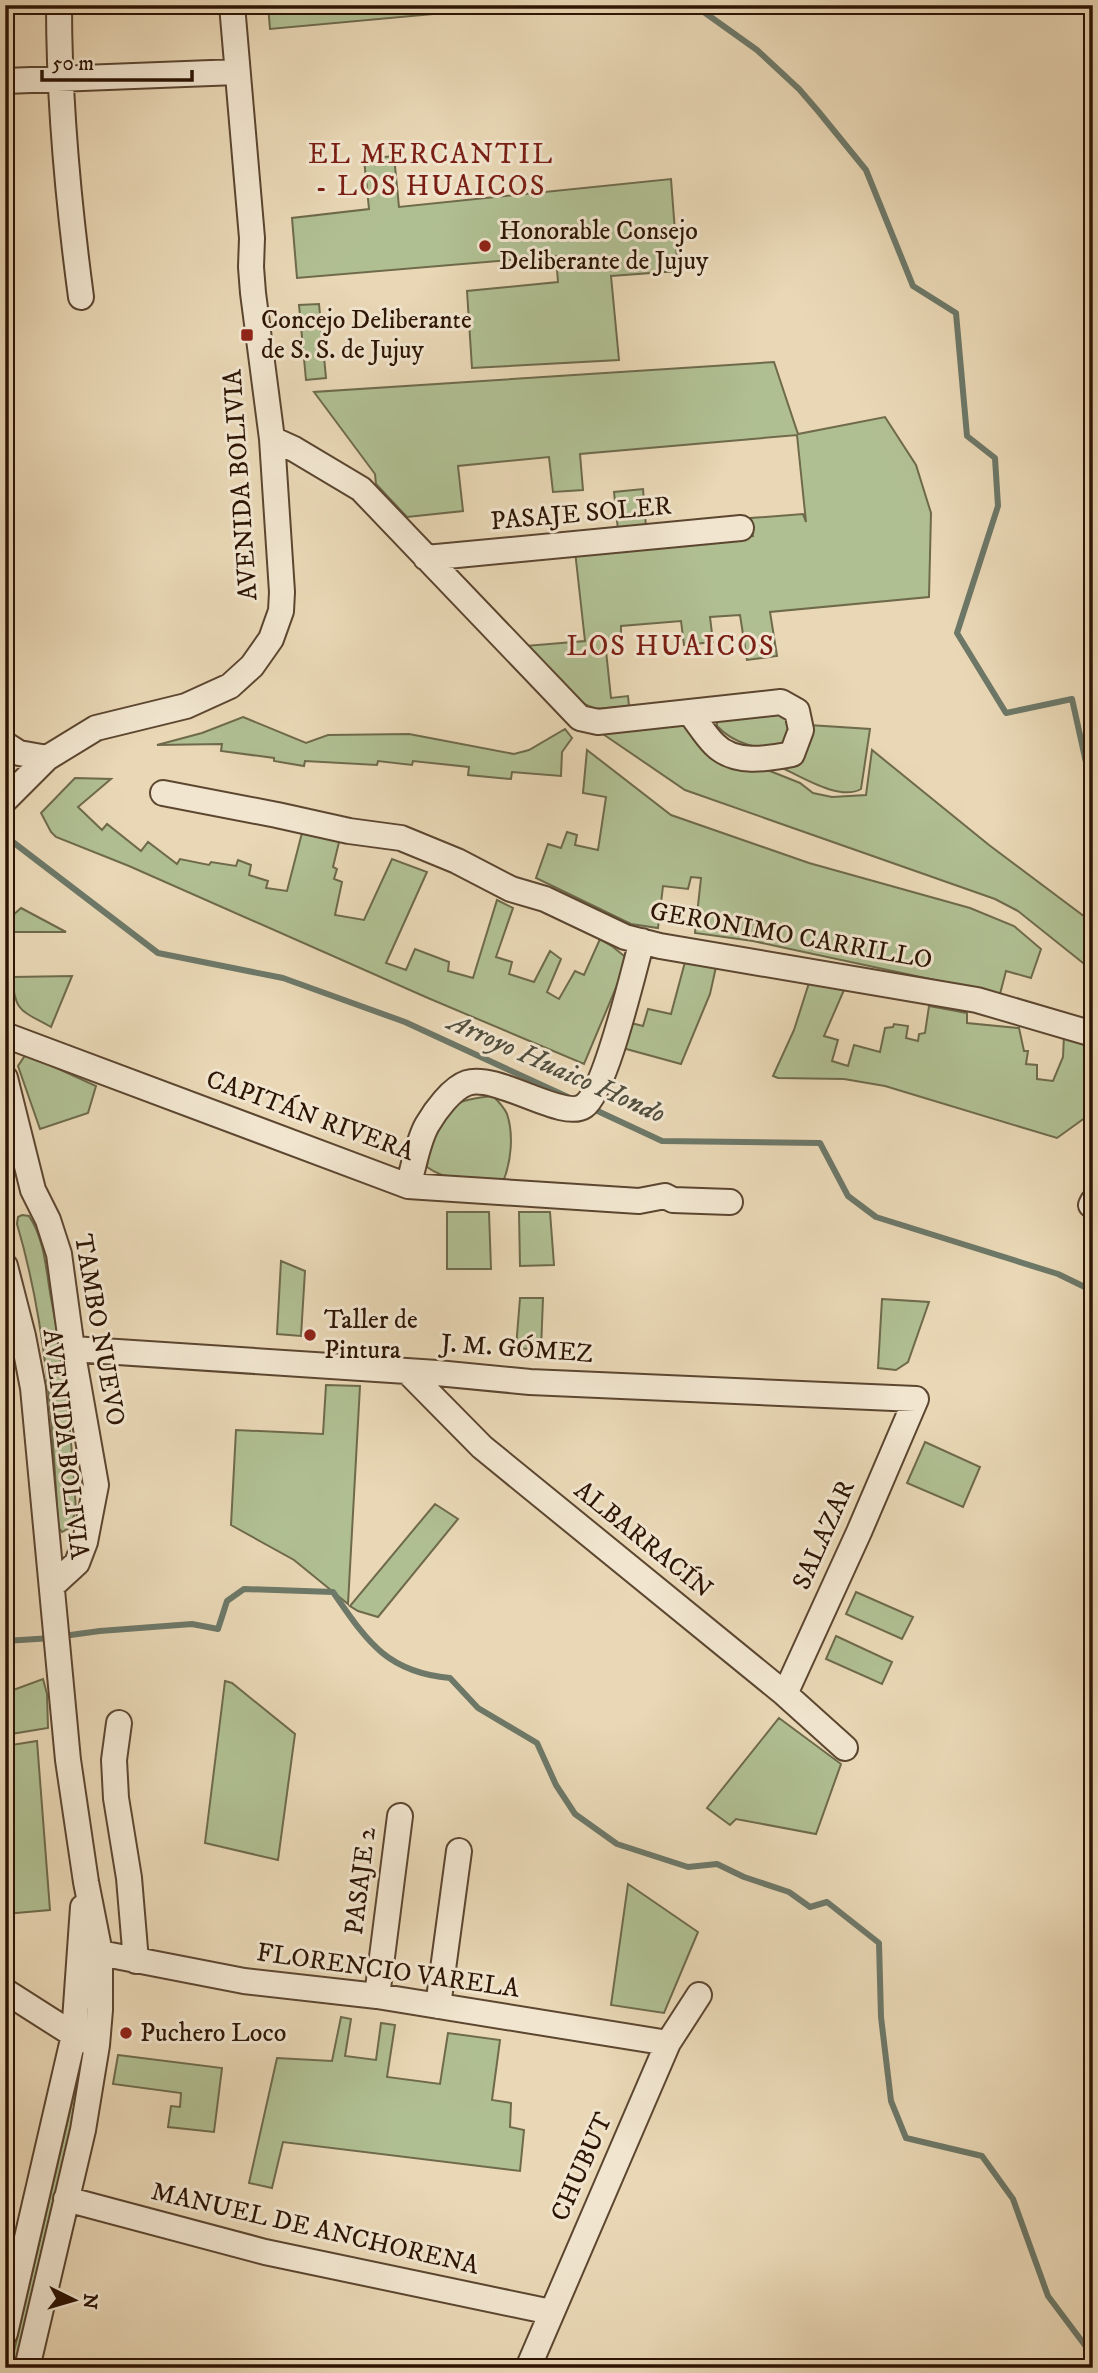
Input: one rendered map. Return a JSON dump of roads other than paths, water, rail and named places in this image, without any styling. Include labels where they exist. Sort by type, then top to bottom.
[{"type":"street","points":[[59,5],[59,80],[69,208],[81,297]]},
{"type":"street","name":"AVENIDA BOLIVIA","points":[[13,792],[47,758],[96,728],[186,706],[219,692],[241,677],[264,652],[278,624],[282,592],[272,439],[253,293],[252,238],[232,5]]},
{"type":"street","points":[[5,81],[237,72]]},
{"type":"street","points":[[272,439],[361,489],[580,718],[598,722],[781,702],[797,711],[801,730],[792,754],[760,760],[737,757],[715,746],[690,713]]},
{"type":"street","name":"PASAJE SOLER","points":[[426,558],[741,528]]},
{"type":"street","points":[[5,744],[19,753],[47,758]]},
{"type":"street","name":"GERONIMO CARRILLO","points":[[163,793],[277,814],[349,831],[401,838],[457,860],[511,890],[545,899],[625,937],[804,972],[977,1000],[1093,1034]]},
{"type":"street","points":[[408,1186],[426,1126],[450,1095],[468,1083],[488,1084],[517,1091],[557,1107],[574,1110],[585,1106],[597,1087],[611,1053],[642,941]]},
{"type":"street","name":"CAPITÁN RIVERA","points":[[6,1035],[408,1186],[639,1201],[665,1196],[673,1200],[730,1202]]},
{"type":"street","name":"TAMBO NUEVO","points":[[5,1078],[33,1190],[48,1220],[59,1254],[72,1349],[96,1485],[85,1542],[77,1563],[52,1586]]},
{"type":"street","name":"AVENIDA BOLIVIA","points":[[5,1266],[33,1388],[68,1760],[86,1882],[100,1953],[97,2045],[83,2130],[27,2368]]},
{"type":"street","name":"J. M. GÓMEZ","points":[[72,1349],[530,1382],[916,1399]]},
{"type":"street","name":"ALBARRACÍN","points":[[408,1372],[482,1447],[785,1694],[845,1748]]},
{"type":"street","name":"SALAZAR","points":[[785,1694],[916,1399]]},
{"type":"street","points":[[120,1723],[114,1760],[116,1798],[129,1878],[136,1961]]},
{"type":"street","name":"PASAJE 2","points":[[377,1996],[400,1816]]},
{"type":"street","points":[[438,2006],[459,1851]]},
{"type":"street","name":"AVENIDA BOLIVIA","points":[[5,2333],[74,2035],[80,1929],[86,1882]]},
{"type":"street","name":"FLORENCIO VARELA","points":[[100,1953],[244,1981],[377,1996],[668,2043]]},
{"type":"street","points":[[5,1991],[74,2035],[97,2045]]},
{"type":"street","name":"CHUBUT","points":[[528,2368],[668,2043],[699,1995]]},
{"type":"street","name":"MANUEL DE ANCHORENA","points":[[66,2199],[265,2252],[551,2312]]},
{"type":"waterway","points":[[698,5],[701,10],[757,50],[799,89],[818,111],[866,170],[913,286],[956,313],[967,436],[995,458],[998,506],[957,633],[1006,713],[1072,699],[1093,794]]},
{"type":"waterway","name":"Arroyo Huaico Hondo","points":[[5,836],[158,953],[283,978],[405,1022],[570,1098]]},
{"type":"waterway","name":"Arroyo Huaico Hondo","points":[[589,1107],[662,1141],[820,1143],[848,1196],[876,1217],[1058,1274],[1093,1291]]},
{"type":"waterway","name":"Arroyo Huaico Hondo","points":[[63,1636],[192,1624],[218,1629],[227,1601],[244,1589],[333,1592],[380,1651],[410,1669],[450,1678],[478,1708],[537,1743],[556,1785],[575,1814],[617,1844],[688,1867],[717,1864],[744,1877],[789,1892],[810,1907],[827,1902],[879,1943],[881,2017],[891,2101],[906,2138],[982,2156],[1013,2199],[1048,2296],[1093,2356]]},
{"type":"waterway","name":"Arroyo Huaico Hondo","points":[[5,1641],[52,1638]]},
{"type":"place","name":"Honorable Consejo Deliberante de Jujuy","points":[[485,246]]},
{"type":"place","name":"Concejo Deliberante de S. S. de Jujuy","points":[[247,335]]},
{"type":"place","name":"Taller de Pintura","points":[[310,1335]]},
{"type":"place","name":"Puchero Loco","points":[[126,2033]]},
{"type":"district","name":"EL MERCANTIL - LOS HUAICOS","points":[[431,170]]},
{"type":"district","name":"LOS HUAICOS","points":[[671,646]]}]
